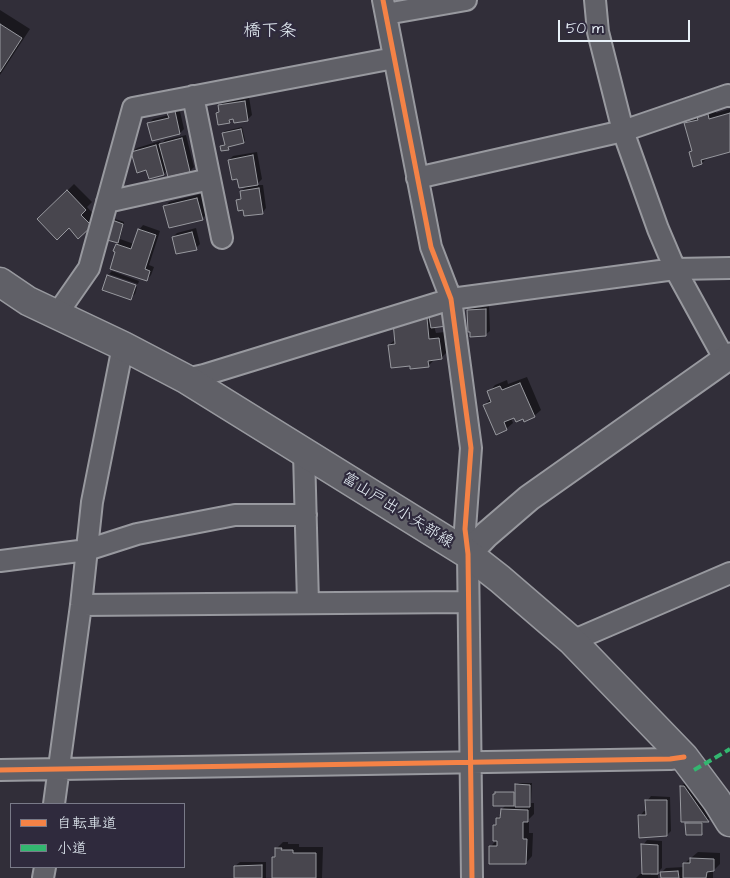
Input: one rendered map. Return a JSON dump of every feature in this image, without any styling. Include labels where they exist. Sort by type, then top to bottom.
[{"type":"main road","name":"富山戸出小矢部線","points":[[0,282],[28,301],[124,346],[186,379],[468,554],[572,641],[684,757],[718,800],[730,822]]},
{"type":"street","points":[[466,0],[384,7],[430,247],[451,299],[471,448],[465,529],[468,554],[472,878]]},
{"type":"street","points":[[468,554],[486,535],[529,498],[728,358],[676,269],[658,229],[623,131],[598,32],[595,0]]},
{"type":"street","points":[[57,314],[89,268],[133,108],[394,58]]},
{"type":"street","points":[[417,178],[623,131],[728,95],[730,96]]},
{"type":"street","points":[[193,96],[222,238]]},
{"type":"street","points":[[108,202],[210,179]]},
{"type":"street","points":[[186,379],[451,299],[676,269],[730,268]]},
{"type":"street","points":[[54,803],[81,605],[92,502],[124,346]]},
{"type":"street","points":[[304,453],[308,603]]},
{"type":"street","points":[[0,561],[87,550],[137,534],[234,514],[306,516]]},
{"type":"street","points":[[572,641],[730,573]]},
{"type":"street","points":[[81,605],[468,602]]},
{"type":"street","points":[[0,770],[670,759],[684,757]]},
{"type":"building","points":[[0,24],[22,38],[0,72]]},
{"type":"building","points":[[245,101],[248,121],[234,123],[233,119],[229,120],[230,123],[218,125],[216,113],[219,112],[218,105]]},
{"type":"building","points":[[175,111],[180,134],[152,141],[147,123],[169,118],[167,113]]},
{"type":"building","points":[[730,113],[730,152],[701,160],[702,164],[693,167],[689,152],[692,151],[684,123],[698,120],[697,117],[708,114],[709,119]]},
{"type":"building","points":[[241,129],[244,143],[228,147],[229,150],[221,151],[220,146],[225,145],[222,133]]},
{"type":"building","points":[[182,138],[190,172],[168,177],[159,144]]},
{"type":"building","points":[[156,145],[164,175],[149,179],[146,170],[137,173],[131,152]]},
{"type":"building","points":[[253,155],[258,185],[239,188],[237,179],[232,180],[228,160]]},
{"type":"building","points":[[259,188],[263,214],[244,216],[243,210],[238,211],[236,200],[241,199],[240,191]]},
{"type":"building","points":[[67,190],[86,210],[81,215],[92,226],[78,239],[69,228],[57,240],[37,219]]},
{"type":"building","points":[[197,198],[203,220],[169,228],[163,206]]},
{"type":"building","points":[[112,220],[123,224],[118,243],[107,240]]},
{"type":"building","points":[[138,229],[156,235],[145,269],[150,271],[147,281],[110,269],[116,244],[131,249]]},
{"type":"building","points":[[192,232],[197,250],[176,254],[172,237]]},
{"type":"building","points":[[107,275],[136,285],[131,300],[102,290]]},
{"type":"building","points":[[445,308],[447,326],[431,328],[428,311]]},
{"type":"building","points":[[486,309],[486,336],[470,337],[467,310]]},
{"type":"building","points":[[427,318],[429,339],[439,338],[442,359],[428,361],[429,367],[391,368],[388,345],[395,344],[393,322]]},
{"type":"building","points":[[520,383],[535,417],[524,422],[523,419],[516,422],[514,418],[504,422],[507,430],[496,435],[483,405],[491,402],[487,391],[500,386],[502,390]]},
{"type":"building","points":[[515,784],[530,785],[530,807],[515,807]]},
{"type":"building","points":[[680,786],[684,786],[709,822],[681,822]]},
{"type":"building","points":[[495,792],[514,792],[514,806],[493,806],[493,794]]},
{"type":"building","points":[[645,800],[667,800],[667,836],[639,838],[638,815],[646,815]]},
{"type":"building","points":[[501,809],[528,810],[528,822],[523,822],[523,839],[527,839],[526,864],[489,864],[489,846],[497,846],[497,841],[493,841],[493,825],[496,825],[496,818],[500,818]]},
{"type":"building","points":[[685,823],[702,823],[702,835],[686,835]]},
{"type":"building","points":[[641,844],[658,845],[658,874],[642,874]]},
{"type":"building","points":[[275,848],[293,850],[293,853],[316,853],[316,878],[272,878],[272,857],[275,857]]},
{"type":"building","points":[[690,858],[714,859],[714,871],[707,872],[706,878],[683,878],[683,863],[690,863]]},
{"type":"building","points":[[262,865],[262,878],[234,878],[234,866]]},
{"type":"building","points":[[678,871],[679,878],[661,878],[660,872]]},
{"type":"marked path","points":[[694,770],[730,749]]},
{"type":"cycle path","points":[[383,0],[431,247],[451,299],[471,448],[465,529],[468,554],[472,878]]},
{"type":"cycle path","points":[[0,770],[670,759],[684,757]]},
{"type":"district","name":"橋下条","points":[[270,32]]}]
